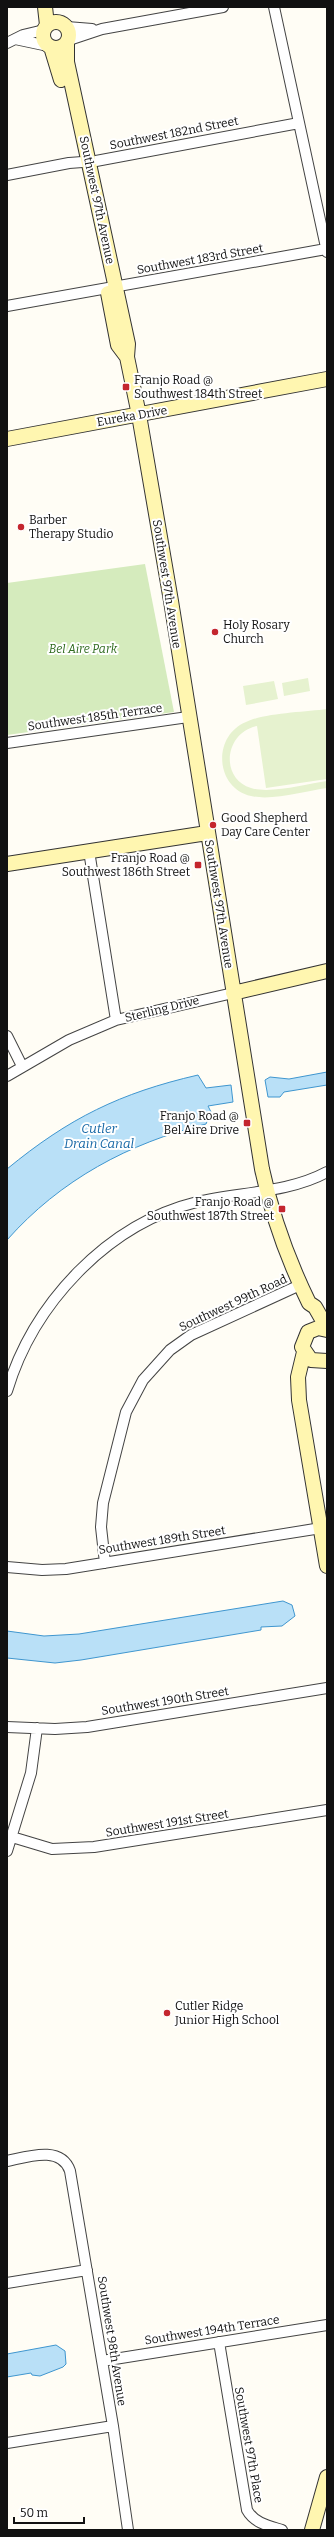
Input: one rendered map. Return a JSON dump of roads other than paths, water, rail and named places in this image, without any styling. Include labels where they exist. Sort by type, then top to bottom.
[{"type":"street","points":[[45,7],[44,40],[50,46]]},
{"type":"street","name":"Southwest 97th Avenue","points":[[55,7],[66,33],[67,62],[84,162]]},
{"type":"street","points":[[11,41],[22,35],[45,28],[54,22],[66,33],[102,29],[223,7]]},
{"type":"street","points":[[274,7],[327,251]]},
{"type":"street","points":[[11,41],[60,48],[66,33]]},
{"type":"street","name":"Southwest 97th Avenue","points":[[50,46],[57,64],[84,162],[112,287],[118,345],[126,357],[139,415],[171,601],[188,716],[266,1190],[280,1236],[309,1303],[308,1332],[302,1342],[304,1352]]},
{"type":"street","name":"Southwest 182nd Street","points":[[7,174],[84,162],[299,123]]},
{"type":"street","name":"Southwest 183rd Street","points":[[7,306],[327,251]]},
{"type":"street","name":"Eureka Drive","points":[[7,439],[327,380]]},
{"type":"street","name":"Southwest 185th Terrace","points":[[7,744],[188,716]]},
{"type":"street","points":[[7,864],[207,833]]},
{"type":"street","points":[[89,851],[116,1020]]},
{"type":"street","name":"Sterling Drive","points":[[7,1076],[69,1040],[116,1020],[327,971]]},
{"type":"street","points":[[7,1036],[22,1066]]},
{"type":"street","points":[[7,1391],[19,1357],[36,1326],[64,1286],[91,1260],[134,1230],[176,1209],[210,1199],[297,1184],[327,1172]]},
{"type":"street","name":"Southwest 99th Road","points":[[105,1563],[101,1527],[103,1503],[126,1412],[143,1380],[170,1350],[191,1335],[300,1285]]},
{"type":"street","name":"Southwest 97th Avenue","points":[[309,1303],[315,1307],[327,1329]]},
{"type":"street","points":[[308,1332],[318,1328],[327,1329]]},
{"type":"street","points":[[300,1383],[322,1362],[304,1352],[298,1372],[300,1383],[299,1400],[327,1566]]},
{"type":"street","name":"Southwest 189th Street","points":[[7,1566],[47,1570],[105,1563],[321,1528]]},
{"type":"street","name":"Southwest 190th Street","points":[[7,1727],[87,1727],[327,1688]]},
{"type":"street","points":[[7,1851],[33,1768],[36,1728]]},
{"type":"street","name":"Southwest 191st Street","points":[[12,1837],[52,1849],[90,1848],[327,1810]]},
{"type":"street","name":"Southwest 98th Avenue","points":[[7,2161],[46,2155],[62,2160],[69,2168],[113,2426],[128,2530]]},
{"type":"street","points":[[7,2283],[87,2270]]},
{"type":"street","name":"Southwest 194th Terrace","points":[[102,2361],[327,2325]]},
{"type":"street","name":"Southwest 97th Place","points":[[219,2342],[247,2510],[252,2518],[260,2523],[282,2530]]},
{"type":"street","points":[[7,2443],[113,2426]]},
{"type":"street","points":[[312,2530],[327,2477]]},
{"type":"water","points":[[327,1072],[327,1085],[284,1092],[280,1097],[268,1097],[265,1080],[270,1077],[289,1079]]},
{"type":"water","name":"Cutler Drain Canal","points":[[198,1075],[206,1088],[231,1085],[233,1102],[208,1106],[211,1112],[206,1124],[178,1132],[123,1153],[73,1182],[50,1199],[7,1240],[7,1169],[52,1135],[96,1110],[144,1090]]},
{"type":"water","points":[[283,1601],[292,1605],[295,1616],[282,1626],[261,1627],[261,1630],[81,1660],[55,1663],[7,1658],[7,1631],[44,1636],[79,1634]]},
{"type":"water","points":[[56,2345],[65,2351],[66,2364],[63,2367],[40,2376],[32,2375],[31,2373],[7,2377],[7,2354]]},
{"type":"place","name":"Franjo Road @ Southwest 184th Street","points":[[126,387]]},
{"type":"place","name":"Barber Therapy Studio","points":[[21,527]]},
{"type":"place","name":"Holy Rosary Church","points":[[215,632]]},
{"type":"place","name":"Good Shepherd Day Care Center","points":[[213,825]]},
{"type":"place","name":"Franjo Road @ Southwest 186th Street","points":[[198,865]]},
{"type":"place","name":"Franjo Road @ Bel Aire Drive","points":[[247,1123]]},
{"type":"place","name":"Franjo Road @ Southwest 187th Street","points":[[282,1209]]},
{"type":"place","name":"Cutler Ridge Junior High School","points":[[167,2013]]},
{"type":"park label","name":"Bel Aire Park","points":[[83,649]]}]
